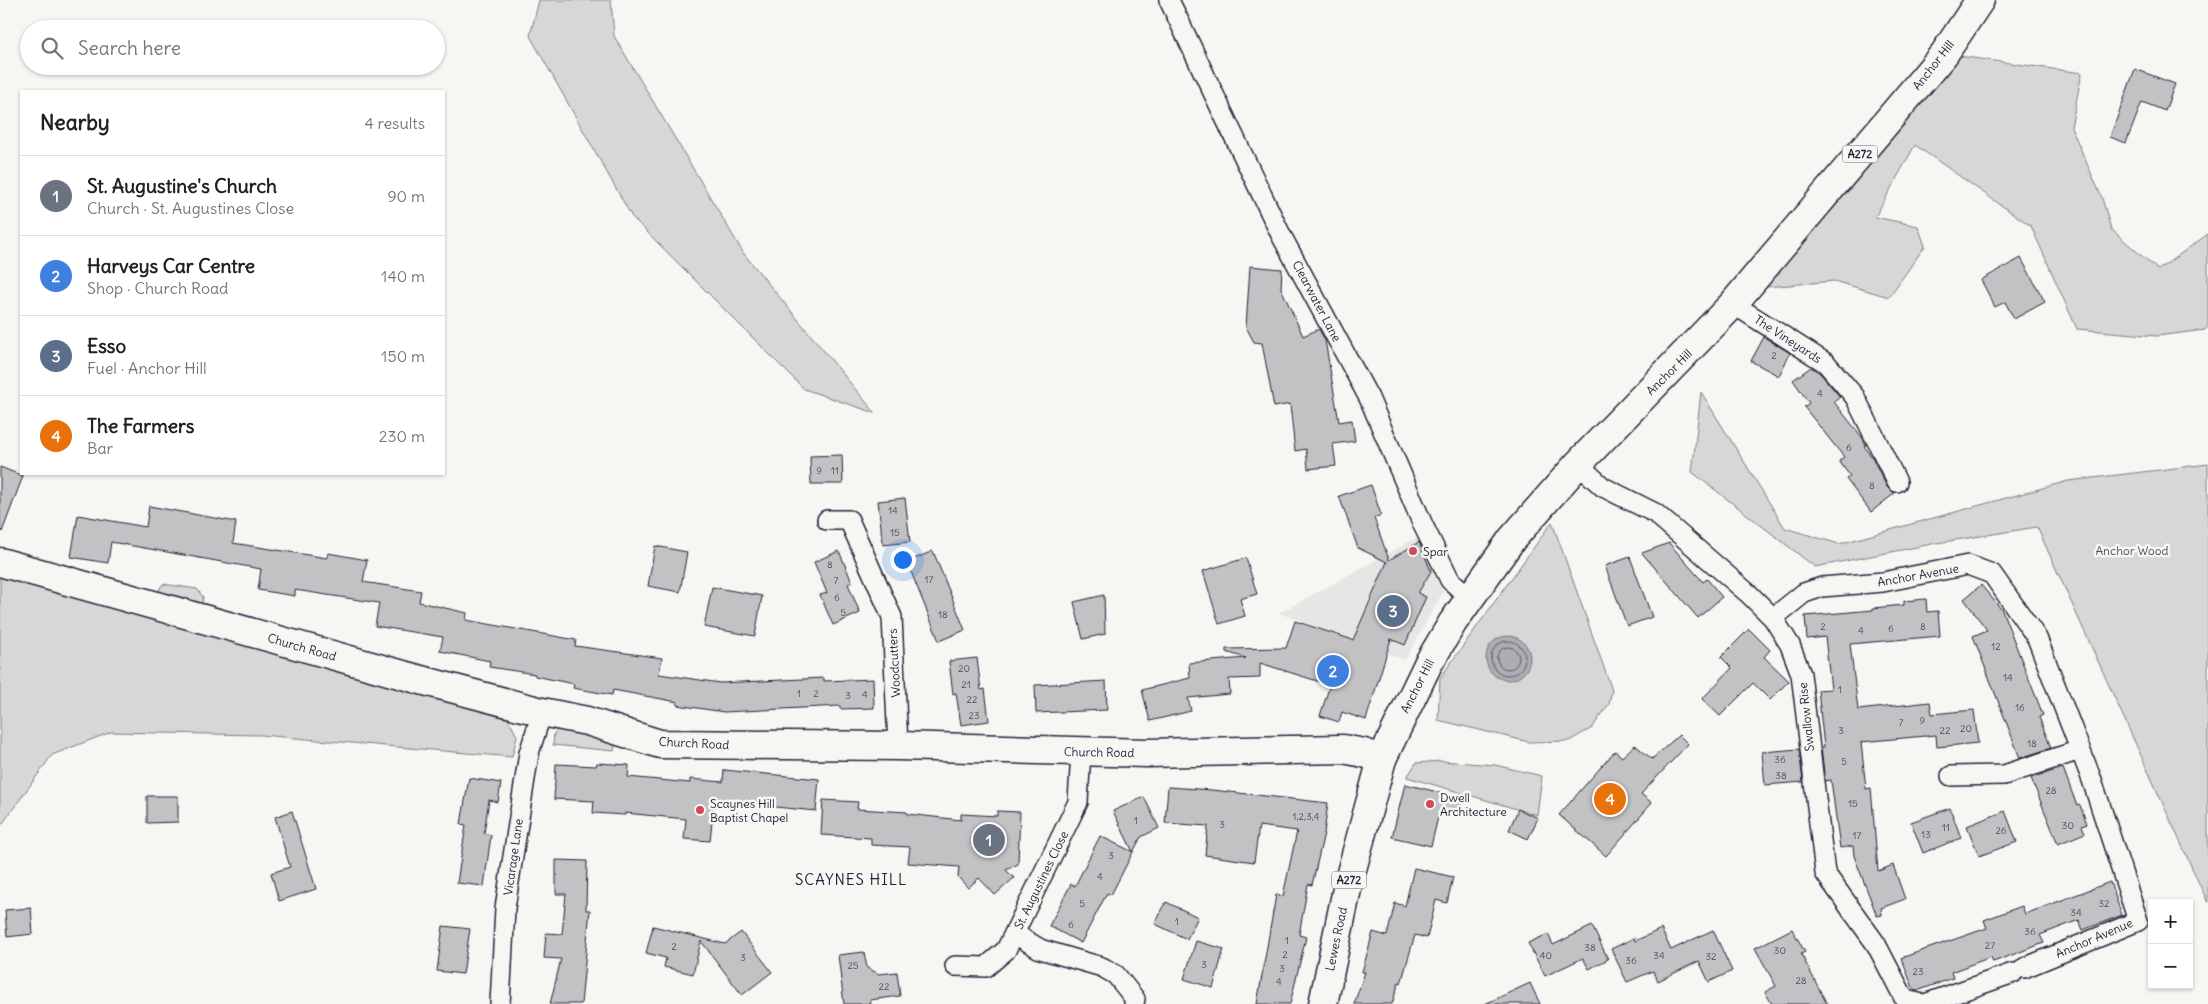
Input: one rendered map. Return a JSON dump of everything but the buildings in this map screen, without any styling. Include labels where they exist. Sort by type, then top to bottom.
[{"type":"main road","name":"Anchor Hill","points":[[1382,758],[1428,664],[1469,598],[1512,539],[1578,464],[1733,304],[1944,54],[1980,0]]},
{"type":"main road","name":"Church Road","points":[[0,562],[421,680],[542,712],[587,721],[660,744],[898,746],[1147,753],[1343,749],[1382,758]]},
{"type":"main road","name":"Lewes Road","points":[[1323,1004],[1348,884],[1382,758]]},
{"type":"street","name":"Clearwater Lane","points":[[1170,0],[1281,235],[1369,398],[1423,525],[1450,580],[1469,598]]},
{"type":"street","name":"The Vineyards","points":[[1733,304],[1826,363],[1855,397],[1896,482]]},
{"type":"street","name":"Swallow Rise","points":[[1578,464],[1603,487],[1655,513],[1750,595],[1773,618],[1790,645],[1801,674],[1825,873],[1876,944],[1905,1000],[1924,1004],[2018,970]]},
{"type":"street","name":"Woodcutters","points":[[827,520],[849,520],[892,617],[898,746]]},
{"type":"street","name":"Anchor Avenue","points":[[1773,618],[1804,593],[1822,587],[1883,582],[1968,565],[1992,574],[2037,638],[2092,780],[2138,921],[2018,970]]},
{"type":"street","name":"Vicarage Lane","points":[[500,1004],[505,908],[528,753],[542,712]]},
{"type":"street","points":[[1952,776],[2004,775],[2080,750]]},
{"type":"street","name":"St. Augustines Close","points":[[954,966],[986,967],[1006,950],[1078,802],[1081,752]]},
{"type":"street","points":[[1015,934],[1040,948],[1102,967],[1116,975],[1135,999],[1134,1004]]},
{"type":"shaded area","points":[[1418,537],[1443,592],[1405,660],[1279,613]]},
{"type":"green space","points":[[539,0],[611,0],[614,36],[744,254],[875,413],[804,389],[632,217],[530,36]]},
{"type":"green space","points":[[1944,54],[2082,73],[2071,127],[2102,198],[2111,229],[2158,270],[2208,234],[2208,327],[2205,330],[2157,336],[2077,329],[2031,226],[1915,145],[1875,217],[1918,226],[1925,246],[1889,297],[1834,281],[1756,288]]},
{"type":"green space","name":"Anchor Wood","points":[[1701,392],[1785,528],[1839,544],[2068,481],[2208,464],[2208,903],[2037,527],[1937,543],[1815,567],[1692,472]]},
{"type":"green space","points":[[1552,522],[1612,690],[1609,704],[1592,728],[1569,741],[1529,742],[1438,720],[1440,678]]},
{"type":"green space","points":[[0,562],[498,700],[517,736],[512,757],[261,735],[111,732],[52,755],[0,827]]},
{"type":"green space","points":[[163,584],[197,589],[203,597],[202,605],[158,597]]},
{"type":"green space","points":[[561,726],[618,730],[614,751],[553,745],[554,733]]},
{"type":"green space","points":[[1441,761],[1495,765],[1542,776],[1537,815],[1407,777],[1416,763]]},
{"type":"water","points":[[1512,636],[1524,642],[1529,649],[1529,667],[1524,674],[1517,679],[1504,680],[1496,677],[1489,670],[1486,654],[1489,646],[1496,639]]},
{"type":"place","name":"Spar","points":[[1413,551]]},
{"type":"place","name":"Esso","points":[[1393,611]]},
{"type":"place","name":"Harveys Car Centre","points":[[1333,671]]},
{"type":"place","name":"The Farmers","points":[[1610,799]]},
{"type":"place","name":"Dwell Architecture","points":[[1430,804]]},
{"type":"place","name":"Scaynes Hill Baptist Chapel","points":[[700,810]]},
{"type":"place","name":"St. Augustine's Church","points":[[989,840]]},
{"type":"district","name":"SCAYNES HILL","points":[[851,879]]}]
